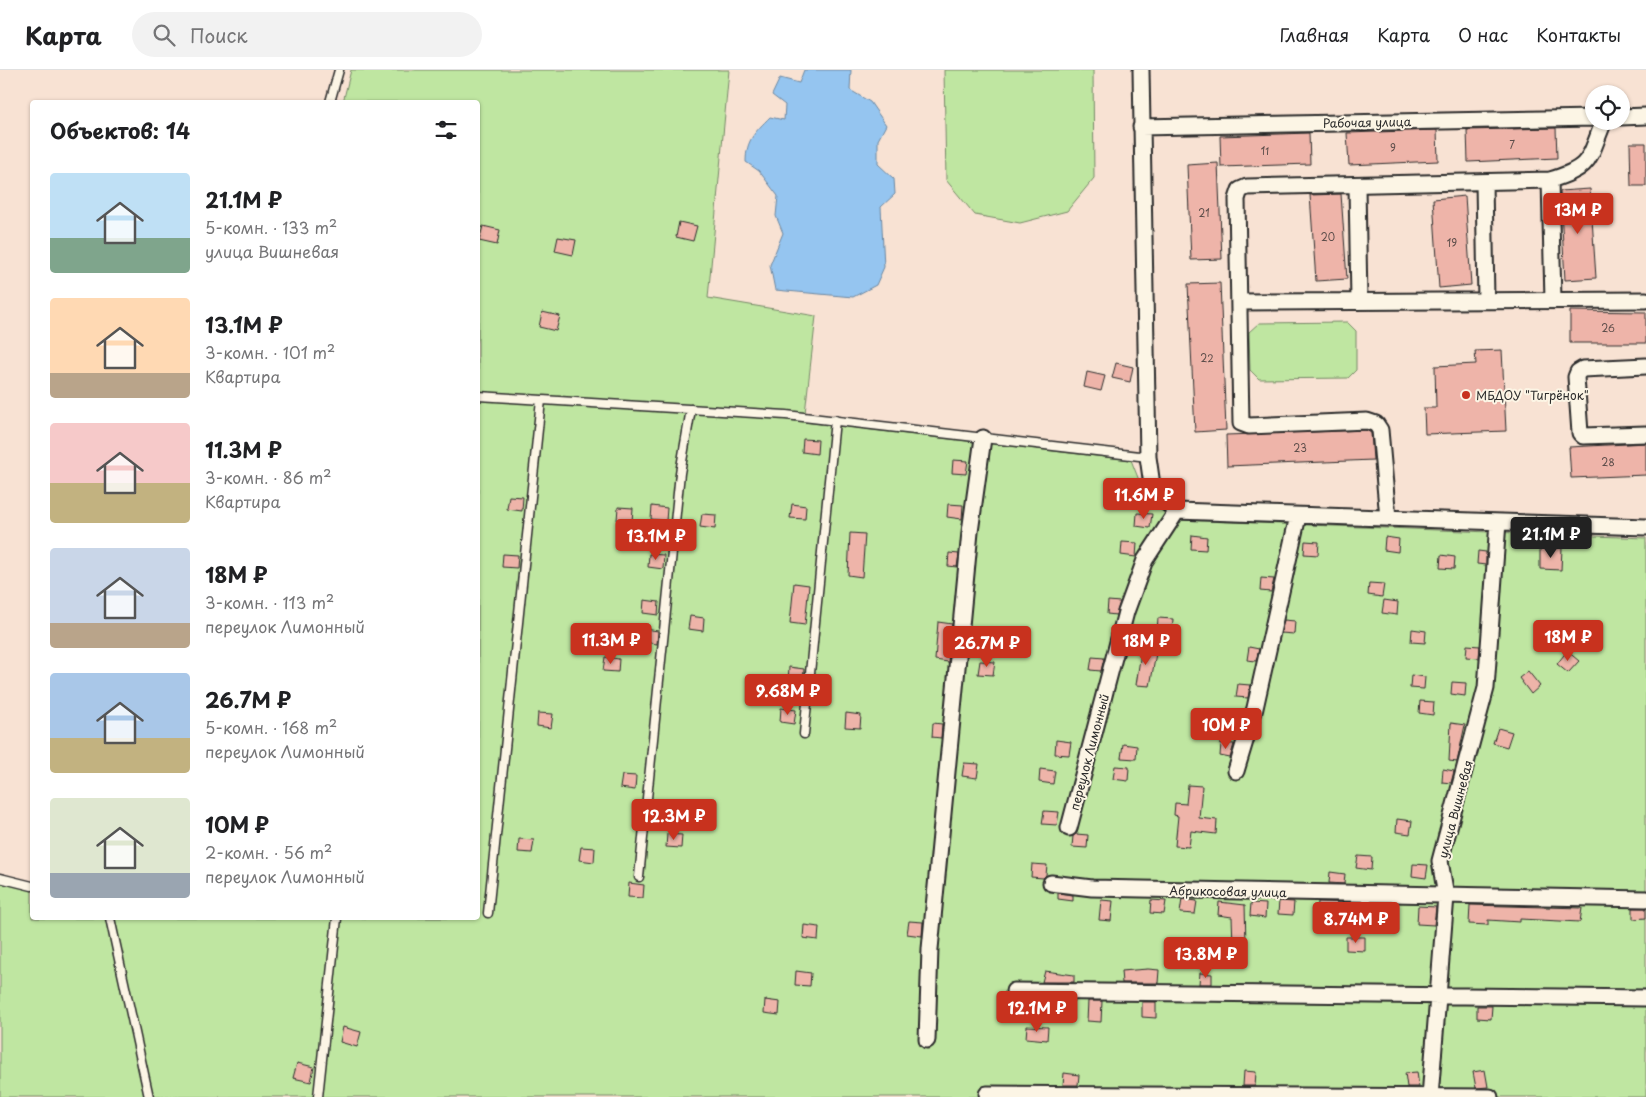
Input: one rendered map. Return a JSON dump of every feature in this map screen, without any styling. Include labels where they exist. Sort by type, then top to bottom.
[{"type":"street","points":[[1141,70],[1148,457],[1153,492],[1177,511],[1646,527]]},
{"type":"street","points":[[1630,117],[1646,116]]},
{"type":"street","name":"Рабочая улица","points":[[1141,127],[1585,118]]},
{"type":"street","points":[[1388,518],[1380,430],[1376,424],[1367,421],[1249,426],[1241,422],[1237,200],[1240,190],[1247,187],[1357,186],[1550,180],[1578,170],[1586,164],[1600,130]]},
{"type":"street","points":[[1550,180],[1553,300]]},
{"type":"street","points":[[1484,182],[1486,300]]},
{"type":"street","points":[[1357,186],[1359,301]]},
{"type":"street","points":[[1240,302],[1646,300]]},
{"type":"street","points":[[1646,366],[1583,369],[1578,372],[1576,377],[1580,433],[1583,436],[1646,434]]},
{"type":"street","points":[[927,1040],[930,949],[936,884],[970,532],[983,438]]},
{"type":"street","name":"переулок Лимонный","points":[[1069,828],[1126,612],[1145,560],[1177,511]]},
{"type":"street","points":[[1236,771],[1255,708],[1298,516]]},
{"type":"street","name":"улица Вишневая","points":[[1430,1096],[1446,896],[1440,861],[1486,688],[1498,522]]},
{"type":"street","name":"Абрикосовая улица","points":[[1051,883],[1092,888],[1646,899]]},
{"type":"street","points":[[1014,991],[1646,998]]},
{"type":"street","points":[[987,1096],[1490,1097]]},
{"type":"lane","points":[[331,100],[339,70]]},
{"type":"lane","points":[[480,396],[835,420],[1148,457]]},
{"type":"lane","points":[[488,913],[541,400]]},
{"type":"lane","points":[[639,877],[680,473],[691,409]]},
{"type":"lane","points":[[804,734],[835,420]]},
{"type":"lane","points":[[0,878],[30,886]]},
{"type":"lane","points":[[110,920],[148,1097]]},
{"type":"lane","points":[[318,1097],[337,920]]},
{"type":"green space","points":[[351,70],[729,70],[708,298],[816,316],[804,422],[1131,460],[1146,498],[1177,520],[1646,538],[1646,1097],[0,1097],[0,883],[30,890],[30,920],[480,920],[480,100],[344,100]]},
{"type":"green space","points":[[944,70],[1093,70],[1094,178],[1067,211],[1020,223],[975,215],[946,180]]},
{"type":"green space","points":[[1347,322],[1356,331],[1356,370],[1348,378],[1259,379],[1250,370],[1249,332],[1259,323]]},
{"type":"water","points":[[804,70],[851,70],[850,90],[870,102],[886,125],[878,140],[878,164],[894,179],[895,194],[881,207],[884,267],[876,285],[853,297],[775,290],[770,265],[783,233],[776,216],[778,196],[759,171],[746,162],[746,154],[752,137],[760,127],[770,117],[784,120],[785,105],[772,95],[780,78],[799,83]]},
{"type":"building","points":[[1556,128],[1557,158],[1468,162],[1467,130]]},
{"type":"building","points":[[1437,130],[1438,161],[1349,165],[1347,133]]},
{"type":"building","points":[[1309,133],[1310,164],[1221,167],[1220,136]]},
{"type":"building","points":[[1630,143],[1646,143],[1646,186],[1631,186]]},
{"type":"building","points":[[1218,163],[1222,259],[1191,260],[1187,165]]},
{"type":"building","points":[[1590,189],[1596,278],[1565,280],[1560,191]]},
{"type":"building","points":[[1341,194],[1347,279],[1316,281],[1310,195]]},
{"type":"building","points":[[1465,196],[1471,285],[1439,288],[1433,199]]},
{"type":"building","points":[[679,222],[697,226],[693,241],[676,237]]},
{"type":"building","points":[[483,226],[500,230],[497,245],[480,241]]},
{"type":"building","points":[[558,237],[576,240],[573,255],[555,251]]},
{"type":"building","points":[[1220,283],[1226,430],[1195,432],[1188,284]]},
{"type":"building","points":[[1570,311],[1646,312],[1646,343],[1570,343]]},
{"type":"building","points":[[542,312],[560,316],[556,331],[539,327]]},
{"type":"building","name":"МБДОУ \"Тигрёнок\"","points":[[1502,350],[1506,431],[1425,434],[1424,408],[1436,408],[1435,366],[1476,364],[1475,351]]},
{"type":"building","points":[[1116,363],[1133,367],[1130,382],[1112,378]]},
{"type":"building","points":[[1087,372],[1105,376],[1101,391],[1084,387]]},
{"type":"building","points":[[1366,430],[1371,433],[1373,460],[1227,466],[1226,435]]},
{"type":"building","points":[[803,439],[818,440],[817,454],[802,452]]},
{"type":"building","points":[[1646,443],[1646,475],[1571,478],[1569,447]]},
{"type":"building","points":[[953,460],[968,461],[966,474],[952,473]]},
{"type":"building","points":[[509,496],[523,497],[522,511],[507,509]]},
{"type":"building","points":[[792,504],[806,506],[805,519],[790,518]]},
{"type":"building","points":[[948,504],[963,505],[962,519],[947,517]]},
{"type":"building","points":[[652,506],[667,508],[666,521],[651,519]]},
{"type":"building","points":[[618,507],[633,508],[632,522],[617,520]]},
{"type":"building","points":[[1137,513],[1152,514],[1150,528],[1136,526]]},
{"type":"building","points":[[702,514],[716,515],[715,529],[700,527]]},
{"type":"building","points":[[850,533],[865,534],[862,577],[848,575]]},
{"type":"building","points":[[1192,535],[1207,537],[1206,550],[1191,549]]},
{"type":"building","points":[[1385,537],[1399,539],[1398,552],[1384,550]]},
{"type":"building","points":[[1305,541],[1319,542],[1318,555],[1304,554]]},
{"type":"building","points":[[1122,542],[1137,543],[1136,557],[1121,555]]},
{"type":"building","points":[[1540,548],[1562,548],[1561,570],[1540,569]]},
{"type":"building","points":[[1478,551],[1486,552],[1486,565],[1477,564]]},
{"type":"building","points":[[949,553],[959,554],[957,567],[948,566]]},
{"type":"building","points":[[503,554],[518,555],[517,568],[502,567]]},
{"type":"building","points":[[649,554],[664,555],[663,569],[648,567]]},
{"type":"building","points":[[1441,555],[1455,557],[1454,569],[1440,568]]},
{"type":"building","points":[[1261,578],[1274,579],[1271,592],[1260,591]]},
{"type":"building","points":[[794,583],[809,585],[805,625],[790,623]]},
{"type":"building","points":[[1369,583],[1384,584],[1382,597],[1368,595]]},
{"type":"building","points":[[644,600],[659,602],[658,615],[643,613]]},
{"type":"building","points":[[1384,600],[1398,602],[1397,615],[1382,613]]},
{"type":"building","points":[[1108,601],[1120,602],[1116,615],[1107,614]]},
{"type":"building","points":[[690,616],[704,618],[703,631],[688,629]]},
{"type":"building","points":[[1158,618],[1173,619],[1172,632],[1157,631]]},
{"type":"building","points":[[1284,620],[1295,621],[1294,634],[1281,633]]},
{"type":"building","points":[[938,622],[952,624],[948,662],[935,660]]},
{"type":"building","points":[[645,629],[658,631],[657,644],[644,642]]},
{"type":"building","points":[[1412,629],[1426,631],[1425,643],[1411,642]]},
{"type":"building","points":[[1467,645],[1480,646],[1479,658],[1466,657]]},
{"type":"building","points":[[1142,646],[1157,648],[1150,686],[1136,685]]},
{"type":"building","points":[[1249,647],[1259,649],[1256,661],[1247,660]]},
{"type":"building","points":[[1567,651],[1579,661],[1568,673],[1557,664]]},
{"type":"building","points":[[605,657],[619,659],[618,672],[603,671]]},
{"type":"building","points":[[1092,657],[1104,658],[1101,671],[1090,670]]},
{"type":"building","points":[[980,661],[995,662],[993,675],[978,674]]},
{"type":"building","points":[[789,667],[804,669],[803,682],[788,681]]},
{"type":"building","points":[[1528,671],[1540,686],[1531,694],[1519,678]]},
{"type":"building","points":[[1411,675],[1425,677],[1424,689],[1410,688]]},
{"type":"building","points":[[1452,682],[1466,683],[1465,696],[1451,694]]},
{"type":"building","points":[[1238,684],[1250,685],[1248,698],[1236,697]]},
{"type":"building","points":[[1420,701],[1434,702],[1433,715],[1419,713]]},
{"type":"building","points":[[781,708],[796,710],[794,724],[780,722]]},
{"type":"building","points":[[538,713],[553,714],[551,728],[537,726]]},
{"type":"building","points":[[846,713],[861,715],[860,728],[845,727]]},
{"type":"building","points":[[1230,713],[1243,715],[1239,727],[1228,726]]},
{"type":"building","points":[[933,723],[942,724],[941,738],[932,737]]},
{"type":"building","points":[[1451,723],[1465,725],[1457,762],[1449,761]]},
{"type":"building","points":[[1498,728],[1512,732],[1507,747],[1493,743]]},
{"type":"building","points":[[1056,740],[1071,742],[1069,755],[1055,754]]},
{"type":"building","points":[[1221,743],[1234,744],[1230,758],[1220,756]]},
{"type":"building","points":[[1123,744],[1137,746],[1136,759],[1121,758]]},
{"type":"building","points":[[964,763],[979,764],[977,778],[962,776]]},
{"type":"building","points":[[1115,766],[1129,767],[1128,781],[1113,779]]},
{"type":"building","points":[[1040,769],[1055,771],[1053,784],[1039,782]]},
{"type":"building","points":[[1443,769],[1454,771],[1451,783],[1442,782]]},
{"type":"building","points":[[622,775],[636,776],[635,790],[620,788]]},
{"type":"building","points":[[1188,785],[1202,786],[1199,818],[1217,820],[1216,834],[1191,831],[1189,847],[1175,846],[1178,816],[1174,815],[1175,803],[1186,804]]},
{"type":"building","points":[[1044,811],[1059,812],[1057,825],[1042,824]]},
{"type":"building","points":[[1397,819],[1412,821],[1410,834],[1396,832]]},
{"type":"building","points":[[667,834],[682,835],[681,848],[666,847]]},
{"type":"building","points":[[1076,834],[1088,835],[1087,848],[1072,847],[1073,836]]},
{"type":"building","points":[[519,839],[534,840],[532,853],[518,852]]},
{"type":"building","points":[[581,847],[595,848],[594,862],[579,860]]},
{"type":"building","points":[[1358,856],[1372,857],[1371,870],[1356,868]]},
{"type":"building","points":[[1032,864],[1047,865],[1046,875],[1043,878],[1031,877]]},
{"type":"building","points":[[1413,864],[1428,865],[1426,878],[1412,876]]},
{"type":"building","points":[[1330,872],[1345,874],[1344,884],[1329,883]]},
{"type":"building","points":[[629,883],[644,885],[643,898],[628,897]]},
{"type":"building","points":[[1058,893],[1073,895],[1073,901],[1058,899]]},
{"type":"building","points":[[1182,899],[1197,901],[1195,914],[1180,913]]},
{"type":"building","points":[[1101,900],[1113,901],[1111,921],[1099,920]]},
{"type":"building","points":[[1151,900],[1166,901],[1164,914],[1150,913]]},
{"type":"building","points":[[1279,901],[1294,902],[1293,915],[1278,914]]},
{"type":"building","points":[[1219,902],[1245,905],[1246,944],[1233,945],[1232,917],[1218,915]]},
{"type":"building","points":[[1318,902],[1369,903],[1368,912],[1332,908],[1331,915],[1317,914]]},
{"type":"building","points":[[1251,903],[1266,904],[1265,918],[1250,916]]},
{"type":"building","points":[[1470,905],[1582,908],[1580,922],[1520,919],[1520,922],[1488,920],[1488,925],[1469,924]]},
{"type":"building","points":[[1418,906],[1436,907],[1434,925],[1417,924]]},
{"type":"building","points":[[1633,908],[1646,908],[1646,918],[1633,919]]},
{"type":"building","points":[[909,921],[923,922],[922,936],[907,934]]},
{"type":"building","points":[[804,925],[819,927],[818,940],[803,938]]},
{"type":"building","points":[[1346,937],[1365,937],[1365,951],[1346,950]]},
{"type":"building","points":[[1179,948],[1196,949],[1195,968],[1178,967]]},
{"type":"building","points":[[1159,970],[1158,983],[1122,983],[1121,971]]},
{"type":"building","points":[[796,971],[811,973],[810,986],[795,985]]},
{"type":"building","points":[[1045,971],[1074,975],[1074,982],[1042,982]]},
{"type":"building","points":[[1200,973],[1212,974],[1212,984],[1199,984]]},
{"type":"building","points":[[765,1000],[780,1002],[779,1015],[764,1013]]},
{"type":"building","points":[[1088,1001],[1102,1001],[1101,1022],[1087,1021]]},
{"type":"building","points":[[1142,1002],[1156,1002],[1156,1018],[1142,1017]]},
{"type":"building","points":[[1477,1006],[1492,1006],[1491,1019],[1477,1018]]},
{"type":"building","points":[[1027,1026],[1048,1027],[1047,1040],[1026,1038]]},
{"type":"building","points":[[343,1027],[361,1032],[357,1047],[340,1042]]},
{"type":"building","points":[[297,1063],[314,1067],[311,1082],[293,1078]]},
{"type":"building","points":[[1485,1070],[1488,1087],[1476,1088],[1473,1072]]},
{"type":"building","points":[[1244,1071],[1256,1072],[1255,1086],[1243,1086]]},
{"type":"building","points":[[1417,1072],[1419,1087],[1407,1087],[1405,1073]]},
{"type":"building","points":[[1064,1073],[1079,1075],[1078,1085],[1063,1085]]},
{"type":"place","name":"МБДОУ \"Тигрёнок\"","points":[[1466,395]]}]
